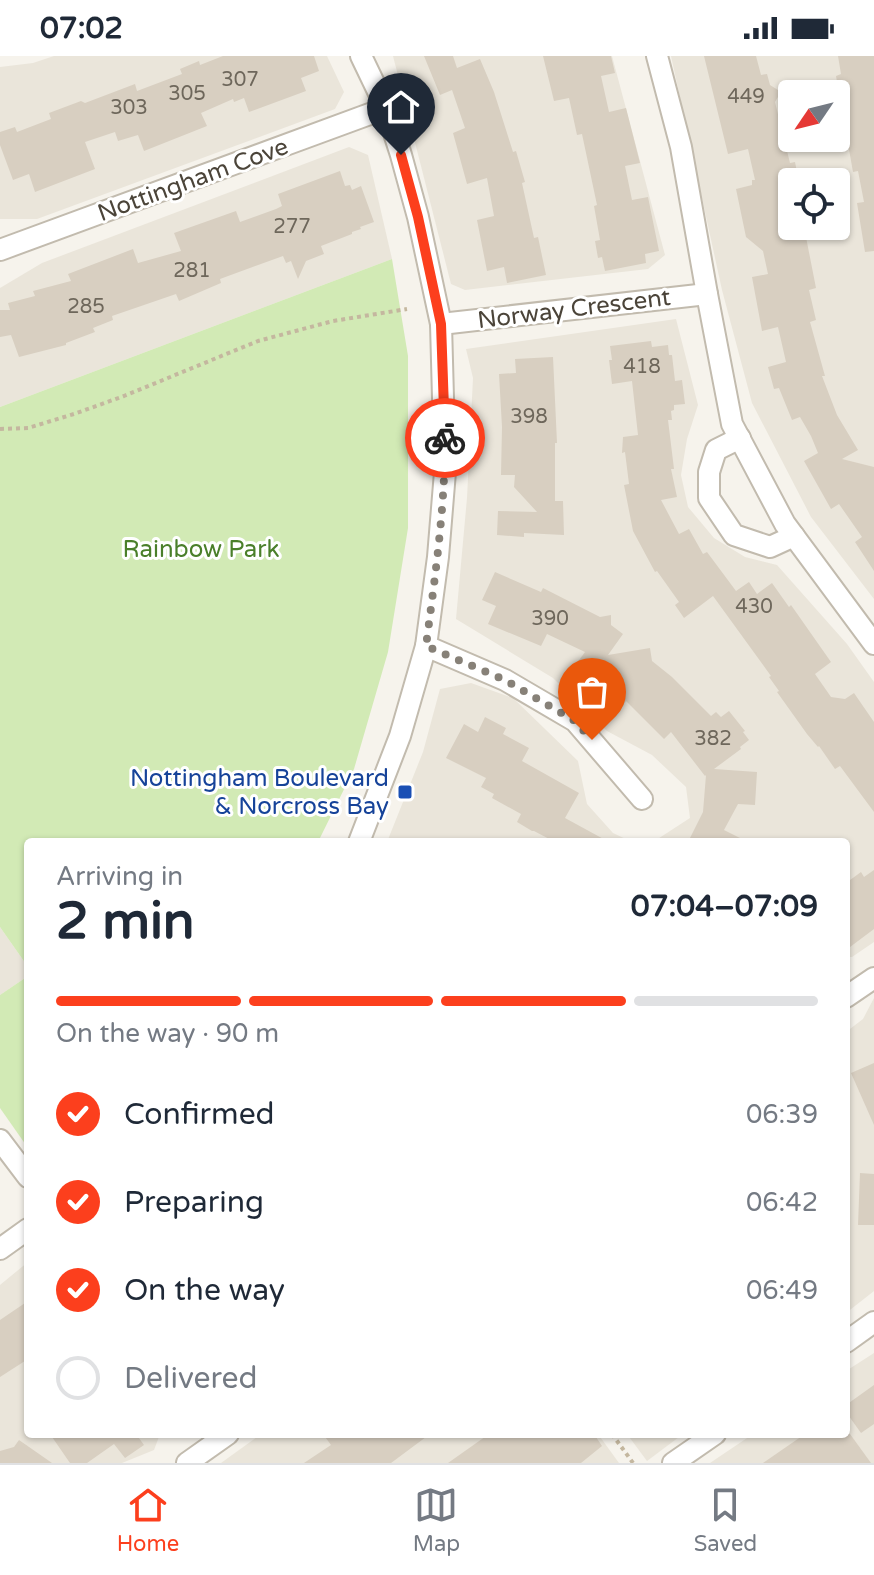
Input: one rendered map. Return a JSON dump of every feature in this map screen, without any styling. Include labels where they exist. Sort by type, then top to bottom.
[{"type":"street","points":[[361,56],[386,108],[418,217],[441,324],[445,472],[426,646],[400,736],[361,838]]},
{"type":"street","name":"Norway Crescent","points":[[657,56],[681,147],[732,424],[785,524],[874,644]]},
{"type":"street","name":"Nottingham Cove","points":[[0,250],[386,108]]},
{"type":"street","name":"Norway Crescent","points":[[441,324],[707,294]]},
{"type":"street","points":[[740,438],[716,450],[709,472],[709,498],[734,535],[770,547],[794,536]]},
{"type":"street","points":[[426,646],[505,680],[575,721],[642,799]]},
{"type":"street","points":[[850,994],[874,978]]},
{"type":"street","points":[[0,1140],[24,1172]]},
{"type":"street","points":[[0,1249],[24,1232]]},
{"type":"street","points":[[850,1339],[874,1322]]},
{"type":"street","points":[[187,1463],[217,1438]]},
{"type":"street","points":[[673,1463],[709,1438]]},
{"type":"path","points":[[0,429],[28,428],[74,414],[258,341],[333,321],[407,309]]},
{"type":"path","points":[[615,1438],[633,1463]]},
{"type":"shaded area","points":[[54,56],[327,56],[344,92],[335,109],[37,219],[0,219],[0,67],[33,63]]},
{"type":"shaded area","points":[[393,56],[612,56],[665,255],[648,269],[465,290],[451,284]]},
{"type":"shaded area","points":[[671,56],[874,56],[874,599],[811,517],[752,403],[722,290]]},
{"type":"shaded area","points":[[349,147],[368,155],[392,259],[0,407],[0,288],[42,263]]},
{"type":"shaded area","points":[[676,319],[698,405],[687,439],[681,475],[688,507],[714,538],[745,557],[777,565],[847,644],[874,682],[874,942],[852,957],[850,838],[659,838],[690,818],[686,787],[652,755],[607,731],[553,678],[456,619],[467,498],[473,378],[466,349]]},
{"type":"shaded area","points":[[471,683],[513,698],[578,761],[587,804],[613,833],[624,838],[389,838],[423,752],[440,689]]},
{"type":"shaded area","points":[[0,927],[24,961],[24,979],[0,995]]},
{"type":"shaded area","points":[[874,998],[874,1291],[850,1310],[850,1029],[863,1019]]},
{"type":"shaded area","points":[[24,1265],[24,1438],[158,1438],[154,1450],[122,1463],[0,1463],[0,1285]]},
{"type":"shaded area","points":[[874,1353],[874,1463],[710,1463],[747,1438],[850,1438],[850,1368]]},
{"type":"shaded area","points":[[255,1438],[601,1438],[619,1463],[221,1463]]},
{"type":"shaded area","points":[[630,1438],[678,1438],[647,1461]]},
{"type":"green space","name":"Rainbow Park","points":[[392,259],[408,356],[408,528],[388,652],[354,769],[320,838],[24,838],[24,961],[0,927],[0,407]]},
{"type":"green space","points":[[24,979],[24,1142],[0,1108],[0,995]]},
{"type":"building","points":[[223,56],[314,56],[319,71],[301,78],[306,91],[249,112],[244,98],[234,102],[233,99],[201,113],[207,126],[144,151],[138,135],[118,141],[115,132],[85,142],[95,169],[35,192],[29,174],[13,180],[0,145],[0,132],[15,127],[17,132],[51,119],[49,113],[81,101],[85,103],[135,84],[137,91],[182,74],[180,69],[199,61],[200,65]]},
{"type":"building","points":[[424,56],[453,56],[457,68],[480,59],[513,152],[516,151],[525,182],[522,183],[534,238],[538,237],[546,275],[507,283],[504,267],[487,271],[477,220],[494,216],[487,178],[467,184],[453,133],[465,128],[452,90],[440,95]]},
{"type":"building","points":[[543,56],[611,56],[615,73],[601,76],[609,112],[626,108],[640,163],[625,166],[632,200],[648,197],[659,251],[645,254],[646,263],[605,271],[602,257],[598,258],[595,241],[600,240],[594,206],[597,205],[582,134],[577,135],[569,98],[554,101]]},
{"type":"building","points":[[704,56],[756,56],[761,75],[767,74],[770,85],[778,90],[775,102],[778,152],[787,152],[790,163],[795,162],[796,168],[778,168],[778,240],[807,240],[816,288],[809,290],[816,320],[810,322],[825,376],[822,376],[837,415],[858,450],[842,459],[874,467],[874,571],[855,542],[862,537],[839,504],[831,509],[804,461],[818,453],[811,436],[800,417],[792,420],[779,388],[774,389],[768,367],[786,362],[778,327],[762,331],[752,277],[768,274],[763,251],[746,237],[736,189],[752,185],[752,180],[755,180],[748,149],[728,154]]},
{"type":"building","points":[[838,56],[874,56],[874,251],[865,252],[857,203],[864,202],[858,171],[853,172],[849,152],[850,80],[837,80],[836,76],[841,74]]},
{"type":"building","points":[[340,171],[345,186],[350,185],[352,190],[361,186],[374,222],[321,246],[324,254],[306,261],[298,279],[291,261],[286,263],[283,256],[220,279],[221,283],[179,301],[176,294],[112,316],[113,320],[93,328],[95,332],[66,345],[19,357],[11,335],[0,337],[0,310],[10,310],[8,303],[35,296],[33,291],[71,281],[68,274],[133,249],[138,263],[181,251],[174,233],[236,211],[240,222],[276,209],[282,206],[278,194]]},
{"type":"building","points":[[651,341],[652,347],[668,345],[675,381],[682,380],[685,404],[674,405],[672,420],[668,420],[674,469],[671,469],[677,497],[661,500],[679,534],[689,529],[703,554],[707,552],[736,591],[749,582],[757,594],[772,583],[831,662],[815,674],[831,697],[845,699],[854,693],[874,722],[874,812],[840,766],[835,769],[807,734],[777,692],[771,676],[713,596],[684,618],[675,605],[679,602],[655,572],[633,531],[624,485],[629,484],[625,452],[622,453],[623,437],[638,435],[632,381],[612,384],[610,346]]},
{"type":"building","points":[[553,357],[557,443],[555,501],[563,501],[564,535],[497,535],[498,511],[537,512],[514,487],[515,475],[501,475],[499,374],[516,373],[515,359]]},
{"type":"building","points":[[495,572],[541,592],[543,588],[600,617],[611,615],[611,625],[623,634],[608,655],[650,648],[652,661],[711,716],[716,712],[721,717],[729,711],[749,740],[714,769],[757,772],[755,805],[738,804],[724,830],[740,838],[690,838],[703,812],[706,775],[671,732],[664,739],[626,701],[623,705],[574,667],[585,652],[547,634],[541,646],[488,624],[496,606],[482,600]]},
{"type":"building","points":[[485,717],[506,728],[503,734],[529,748],[522,761],[579,793],[565,818],[602,838],[547,838],[517,822],[521,814],[492,798],[494,794],[481,787],[486,778],[446,758],[464,724],[478,732]]},
{"type":"building","points":[[874,870],[874,929],[850,947],[850,880],[861,872],[864,877]]},
{"type":"building","points":[[874,1063],[874,1125],[851,1073]]},
{"type":"building","points":[[860,1173],[874,1174],[874,1225],[858,1225]]},
{"type":"building","points":[[24,1304],[24,1362],[0,1377],[0,1320]]},
{"type":"building","points":[[874,1385],[874,1424],[861,1433],[850,1418],[850,1402]]},
{"type":"building","points":[[850,1434],[871,1463],[763,1463],[799,1438],[850,1438]]},
{"type":"building","points":[[53,1438],[139,1438],[144,1445],[125,1458],[114,1444],[87,1463],[70,1463]]},
{"type":"building","points":[[326,1438],[425,1438],[391,1463],[304,1463],[331,1445]]},
{"type":"building","points":[[483,1438],[597,1438],[602,1446],[581,1463],[448,1463]]},
{"type":"building","points":[[19,1440],[52,1463],[0,1463],[0,1451],[14,1447]]},
{"type":"way so far","points":[[445,438],[438,557],[426,646],[505,680],[575,721],[592,740]]},
{"type":"place","name":"Nottingham Boulevard & Norcross Bay","points":[[405,792]]},
{"type":"route","points":[[401,155],[441,324],[445,438]]}]
